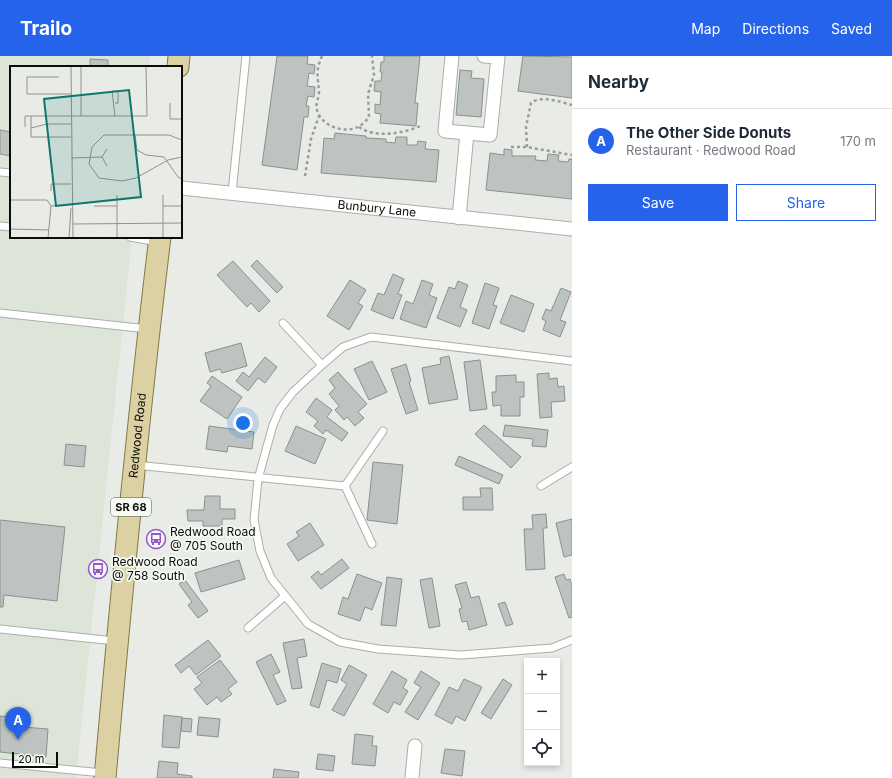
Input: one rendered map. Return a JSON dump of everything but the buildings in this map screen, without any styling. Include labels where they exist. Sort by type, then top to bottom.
[{"type":"main road","points":[[178,66],[179,56]]},
{"type":"main road","name":"Redwood Road","points":[[105,776],[135,465],[160,240]]},
{"type":"street","points":[[452,56],[445,131],[490,135],[498,58],[484,56]]},
{"type":"street","points":[[459,218],[468,133]]},
{"type":"street","name":"Bunbury Lane","points":[[182,188],[459,218],[572,228]]},
{"type":"street","points":[[412,778],[416,746]]},
{"type":"lane","points":[[232,193],[246,56]]},
{"type":"lane","points":[[0,172],[10,173]]},
{"type":"lane","points":[[140,238],[160,240]]},
{"type":"lane","points":[[0,313],[149,329]]},
{"type":"lane","points":[[283,323],[322,365]]},
{"type":"lane","points":[[572,361],[371,337],[343,348],[293,392],[280,409],[273,425],[258,479],[254,520],[260,551],[271,578],[308,624],[340,642],[378,649],[460,654],[552,648],[572,640]]},
{"type":"lane","points":[[345,486],[383,431]]},
{"type":"lane","points":[[135,465],[258,479],[345,486]]},
{"type":"lane","points":[[541,486],[572,467]]},
{"type":"lane","points":[[345,486],[372,544]]},
{"type":"lane","points":[[248,628],[285,596]]},
{"type":"lane","points":[[0,629],[117,641]]},
{"type":"lane","points":[[0,763],[105,776]]},
{"type":"path","points":[[305,176],[311,139],[319,116],[316,107],[319,91],[316,74],[322,56]]},
{"type":"path","points":[[359,127],[369,117],[368,94],[374,74],[372,56]]},
{"type":"path","points":[[527,147],[526,127],[531,103],[539,100],[572,105]]},
{"type":"path","points":[[319,116],[337,128],[347,129],[359,127],[382,133],[405,132],[421,126]]},
{"type":"path","points":[[511,146],[527,147],[572,155]]},
{"type":"shaded area","points":[[0,56],[150,56],[149,66],[10,66],[10,238],[132,238],[76,778],[0,778]]},
{"type":"place","name":"Redwood Road @ 705 South","points":[[156,539]]},
{"type":"place","name":"Redwood Road @ 758 South","points":[[98,569]]},
{"type":"place","name":"The Other Side Donuts","points":[[18,740]]}]
